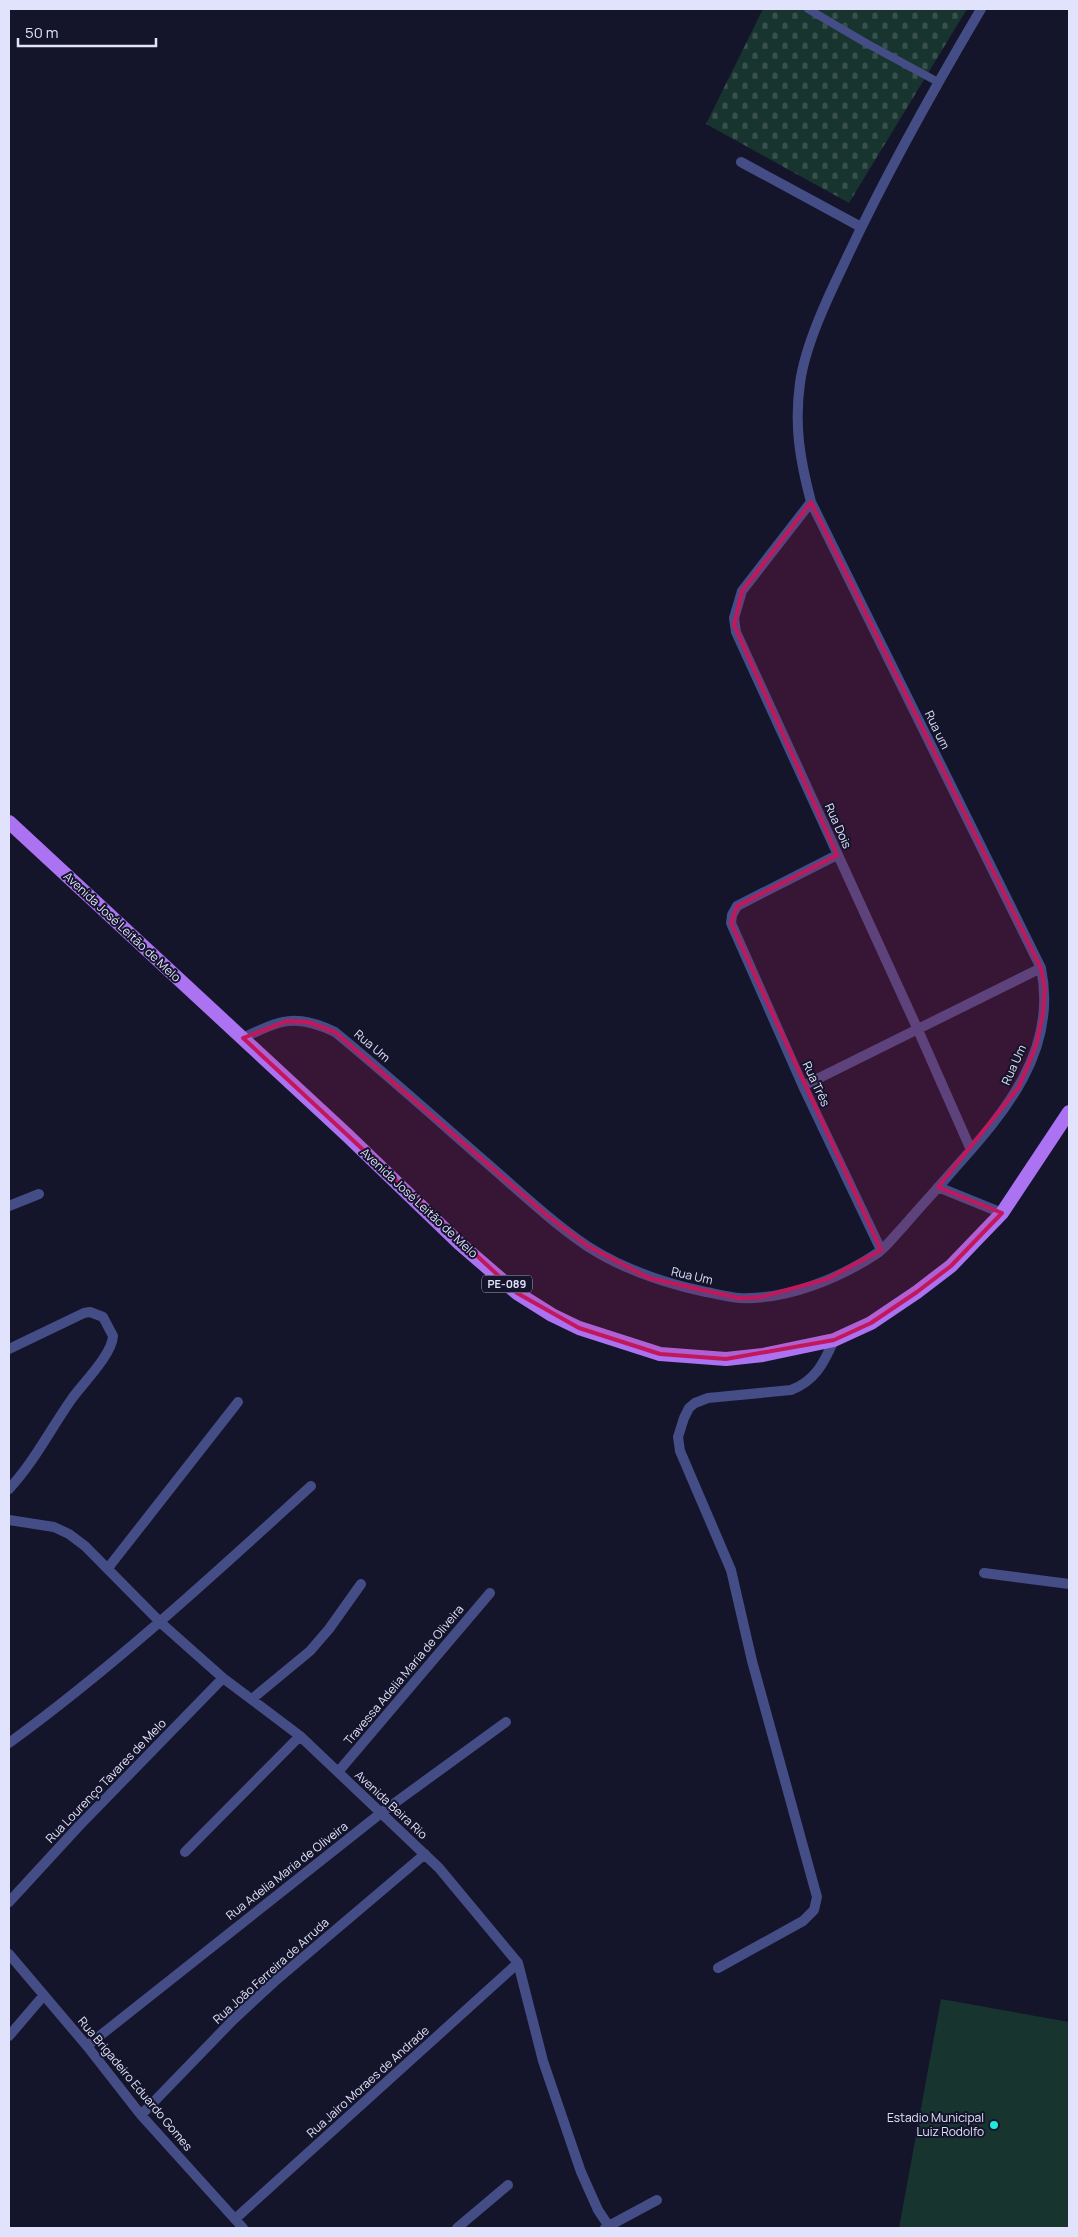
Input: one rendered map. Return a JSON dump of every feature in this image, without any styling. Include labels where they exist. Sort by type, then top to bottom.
[{"type":"main road","name":"Avenida José Leitão de Melo","points":[[9,822],[243,1038],[459,1243],[518,1293],[552,1315],[579,1328],[660,1354],[726,1359],[763,1355],[834,1340],[871,1323],[951,1266],[1002,1213],[1069,1112]]},
{"type":"street","name":"Rua um","points":[[981,9],[938,82],[861,227],[821,313],[800,380],[797,415],[798,438],[800,459],[810,502],[1041,968]]},
{"type":"street","points":[[741,162],[861,227]]},
{"type":"street","name":"Rua Dois","points":[[810,502],[742,591],[734,618],[736,632],[971,1150]]},
{"type":"street","name":"Rua Três","points":[[837,855],[737,906],[732,914],[732,927],[803,1086],[881,1250]]},
{"type":"street","points":[[803,1086],[1041,968]]},
{"type":"street","name":"Rua Um","points":[[243,1038],[274,1023],[287,1021],[308,1022],[335,1032],[548,1216],[588,1246],[624,1267],[650,1278],[686,1288],[740,1298],[798,1290],[827,1279],[881,1250],[971,1150],[1020,1087],[1036,1046],[1045,1002],[1045,988],[1041,968]]},
{"type":"street","points":[[938,1187],[1002,1213]]},
{"type":"street","points":[[9,1206],[39,1194]]},
{"type":"street","points":[[9,1349],[79,1314],[90,1312],[102,1317],[113,1336],[108,1350],[71,1400],[25,1471],[9,1489]]},
{"type":"street","points":[[718,1968],[802,1922],[814,1910],[817,1897],[752,1661],[731,1570],[680,1451],[680,1428],[689,1408],[695,1403],[708,1398],[791,1390],[803,1385],[815,1375],[823,1364],[834,1340]]},
{"type":"street","points":[[108,1568],[238,1402]]},
{"type":"street","points":[[9,1743],[62,1704],[161,1623],[311,1486]]},
{"type":"street","name":"Avenida Beira Rio","points":[[9,1520],[46,1525],[69,1534],[85,1546],[161,1623],[223,1678],[300,1736],[440,1868],[518,1963],[543,2061],[581,2172],[608,2228]]},
{"type":"street","points":[[984,1573],[1069,1584]]},
{"type":"street","points":[[252,1699],[310,1651],[329,1629],[360,1584]]},
{"type":"street","name":"Travessa Adelia Maria de Oliveira","points":[[338,1772],[490,1594]]},
{"type":"street","name":"Rua Lourenço Tavares de Melo","points":[[9,1902],[78,1827],[223,1678]]},
{"type":"street","name":"Rua Adelia Maria de Oliveira","points":[[87,2046],[381,1813],[506,1722]]},
{"type":"street","points":[[185,1852],[300,1736]]},
{"type":"street","name":"Rua João Ferreira de Arruda","points":[[141,2115],[233,2020],[274,1982],[425,1854]]},
{"type":"street","name":"Rua Brigadeiro Eduardo Gomes","points":[[9,1954],[87,2046],[141,2115],[243,2228]]},
{"type":"street","name":"Rua Jairo Moraes de Andrade","points":[[235,2219],[518,1963]]},
{"type":"street","points":[[9,2036],[44,1995]]},
{"type":"street","points":[[457,2228],[508,2185]]},
{"type":"street","points":[[608,2228],[657,2200]]},
{"type":"lane","points":[[808,9],[866,44],[938,82]]},
{"type":"highlighted area","points":[[811,502],[1041,968],[1045,988],[1043,1014],[1036,1046],[1019,1087],[938,1187],[1002,1213],[951,1266],[917,1292],[871,1323],[834,1340],[726,1359],[660,1354],[579,1328],[517,1293],[243,1038],[287,1021],[308,1022],[335,1032],[548,1216],[588,1246],[649,1278],[739,1298],[761,1297],[827,1279],[881,1250],[731,923],[737,906],[837,855],[734,625],[742,591]]},
{"type":"green space","points":[[763,9],[967,9],[849,203],[706,124]]},
{"type":"green space","name":"Estadio Municipal Luiz Rodolfo","points":[[941,1999],[1069,2022],[1069,2228],[899,2228]]},
{"type":"place","name":"Estadio Municipal Luiz Rodolfo","points":[[994,2125]]}]
